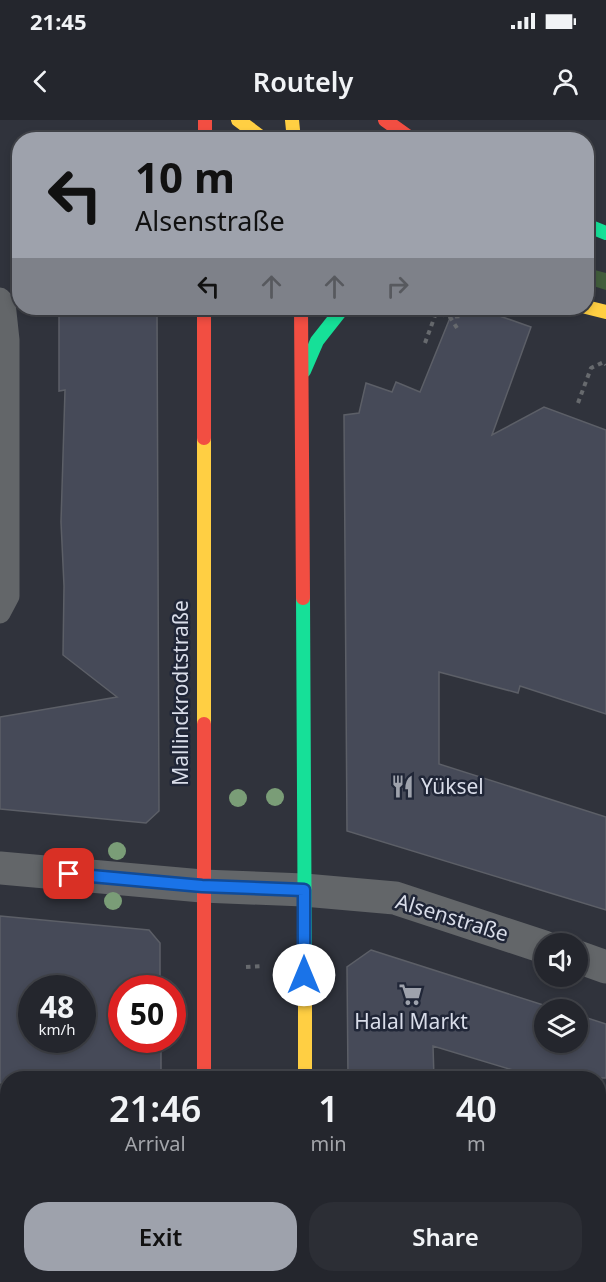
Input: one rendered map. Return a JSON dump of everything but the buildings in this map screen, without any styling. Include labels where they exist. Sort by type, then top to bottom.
[{"type":"main road","points":[[238,120],[254,132]]},
{"type":"main road","points":[[385,120],[402,132]]},
{"type":"main road","name":"Mallinckrodtstraße","points":[[204,315],[202,886],[204,1071]]},
{"type":"main road","points":[[301,315],[305,1071]]},
{"type":"main road","points":[[301,378],[317,341],[337,315]]},
{"type":"street","name":"Alsenstraße","points":[[0,868],[202,886],[304,890],[395,898],[534,944]]},
{"type":"street","points":[[588,961],[606,967]]},
{"type":"lane","points":[[0,298],[5,303],[9,340],[9,596],[0,613]]},
{"type":"path","points":[[425,343],[435,315]]},
{"type":"path","points":[[443,315],[462,316]]},
{"type":"path","points":[[450,317],[457,328]]},
{"type":"path","points":[[578,403],[591,368],[604,362],[606,365]]},
{"type":"path","points":[[242,967],[274,965]]},
{"type":"green space","points":[[594,270],[606,273],[606,290],[594,286]]},
{"type":"traffic: fast","points":[[594,228],[606,233]]},
{"type":"traffic: fast","points":[[304,371],[317,341],[337,315]]},
{"type":"traffic: fast","points":[[303,598],[305,986]]},
{"type":"traffic: slow","points":[[238,120],[254,132]]},
{"type":"traffic: slow","points":[[292,120],[293,132]]},
{"type":"traffic: slow","points":[[594,309],[606,312]]},
{"type":"traffic: slow","points":[[204,438],[204,724]]},
{"type":"traffic: slow","points":[[305,986],[305,1071]]},
{"type":"traffic: jam","points":[[205,120],[205,132]]},
{"type":"traffic: jam","points":[[385,120],[402,132]]},
{"type":"traffic: jam","points":[[204,315],[204,438]]},
{"type":"traffic: jam","points":[[301,315],[303,598]]},
{"type":"traffic: jam","points":[[204,724],[204,1071]]},
{"type":"place","name":"Yüksel","points":[[403,787]]},
{"type":"place","name":"Halal Markt","points":[[411,994]]},
{"type":"route","points":[[69,874],[202,886],[304,890],[304,975]]}]
